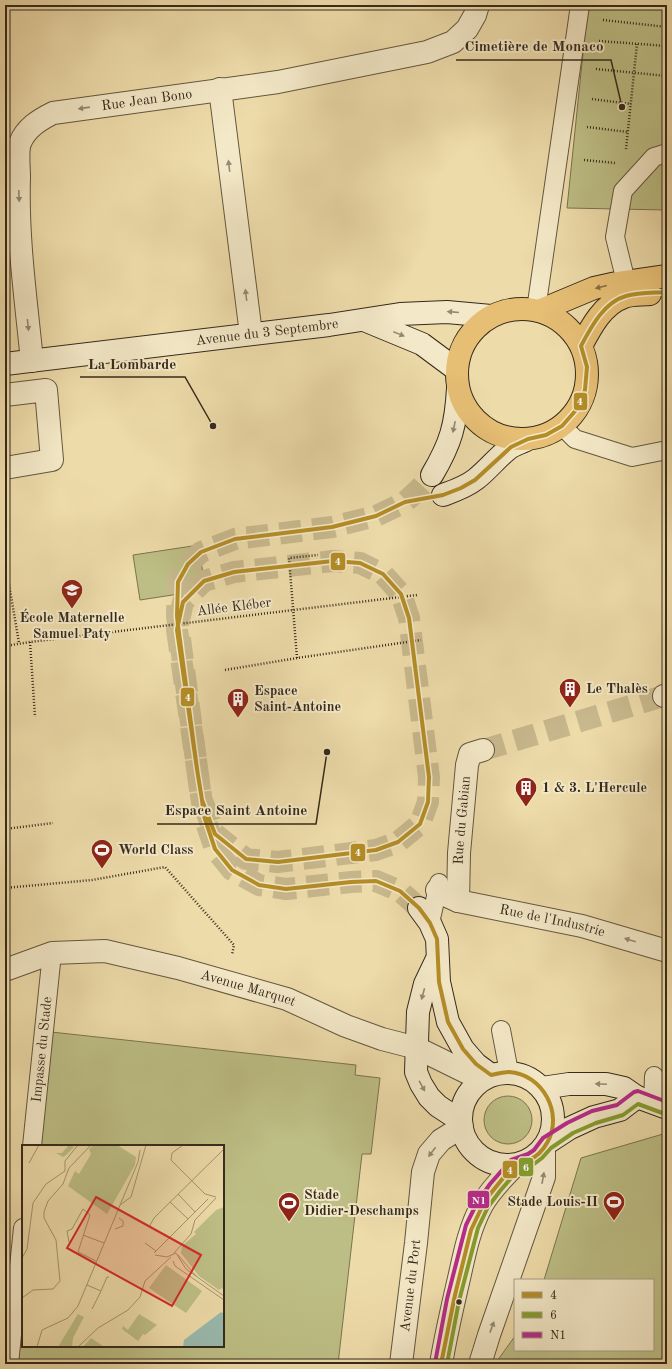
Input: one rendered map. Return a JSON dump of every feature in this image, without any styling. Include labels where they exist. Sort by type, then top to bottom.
[{"type":"main road","points":[[538,310],[594,288],[667,276]]},
{"type":"main road","points":[[581,346],[597,319],[614,302],[625,296],[667,292]]},
{"type":"main road","points":[[521,308],[538,310],[556,318],[571,330],[581,346],[587,367],[586,390],[577,409],[562,426],[546,435],[528,439],[505,437],[484,427],[467,410],[458,379],[462,348],[474,329],[491,316],[506,310],[521,308]]},
{"type":"street","name":"Rue Jean Bono","points":[[32,360],[22,268],[19,191],[20,144],[28,129],[41,118],[53,113],[278,82],[427,52],[453,42],[466,29],[475,15],[478,5]]},
{"type":"street","points":[[220,89],[251,334]]},
{"type":"street","name":"Avenue du 3 Septembre","points":[[5,364],[419,312],[447,312],[491,316]]},
{"type":"street","name":"Avenue du 3 Septembre","points":[[363,320],[422,344],[458,379]]},
{"type":"street","points":[[432,475],[444,455],[452,434],[457,411],[458,379]]},
{"type":"street","points":[[5,395],[46,390],[52,460],[5,468]]},
{"type":"street","points":[[443,495],[461,488],[475,480],[511,447],[528,439]]},
{"type":"street","name":"Rue du Gabian","points":[[458,901],[459,853],[467,765],[470,754],[483,750]]},
{"type":"street","name":"Rue de l'Industrie","points":[[438,886],[445,895],[458,901],[582,926],[667,951]]},
{"type":"street","points":[[424,915],[437,939],[439,982],[448,1022],[463,1049],[476,1064],[494,1076]]},
{"type":"street","name":"Avenue Marquet","points":[[5,970],[52,953],[105,951],[178,968],[287,999],[346,1026],[382,1039],[417,1048],[494,1076]]},
{"type":"street","points":[[437,958],[426,984],[418,1012],[416,1072],[429,1097],[461,1124]]},
{"type":"street","points":[[480,1364],[544,1177],[546,1145],[553,1129],[554,1115],[550,1100],[542,1088],[527,1077],[494,1076],[473,1088],[466,1098],[462,1109],[461,1124],[466,1141],[475,1152],[487,1161],[500,1165],[515,1165],[531,1159],[546,1145],[576,1125],[594,1117],[652,1103]]},
{"type":"street","points":[[542,1088],[569,1084],[606,1084],[624,1088],[652,1103]]},
{"type":"street","name":"Avenue du Port","points":[[401,1364],[423,1172],[429,1154],[441,1140],[461,1124]]},
{"type":"street","points":[[441,1364],[452,1307],[472,1226],[482,1204],[515,1165]]},
{"type":"lane","points":[[538,310],[580,5]]},
{"type":"lane","points":[[626,282],[615,238],[623,191],[654,157],[667,153]]},
{"type":"lane","points":[[562,426],[575,439],[632,457],[667,450]]},
{"type":"lane","points":[[424,915],[438,886]]},
{"type":"lane","name":"Impasse du Stade","points":[[32,1145],[52,953]]},
{"type":"lane","points":[[494,1076],[501,1030]]},
{"type":"lane","points":[[652,1103],[654,1076]]},
{"type":"lane","points":[[9,1364],[22,1238]]},
{"type":"path","points":[[596,20],[667,27]]},
{"type":"path","points":[[596,41],[667,46]]},
{"type":"path","points":[[637,44],[626,153],[639,174]]},
{"type":"path","points":[[595,69],[667,76]]},
{"type":"path","points":[[592,98],[631,104]]},
{"type":"path","points":[[582,126],[628,132]]},
{"type":"path","points":[[577,159],[616,163],[626,153]]},
{"type":"path","points":[[5,546],[7,574],[19,643]]},
{"type":"path","points":[[298,658],[288,558],[318,555]]},
{"type":"path","name":"Allée Kléber","points":[[5,646],[19,643],[417,595]]},
{"type":"path","points":[[225,670],[421,640]]},
{"type":"path","points":[[30,642],[34,717]]},
{"type":"path","points":[[5,829],[53,823]]},
{"type":"path","points":[[5,888],[92,880],[165,867],[234,946],[232,959]]},
{"type":"green space","points":[[588,5],[667,5],[667,210],[567,208]]},
{"type":"green space","points":[[199,545],[205,590],[140,600],[133,555]]},
{"type":"green space","name":"Stade Didier-Deschamps","points":[[51,1032],[356,1065],[355,1075],[380,1078],[371,1154],[362,1154],[338,1364],[15,1364],[22,1302],[22,1347],[224,1347],[224,1145],[39,1145]]},
{"type":"green space","points":[[508,1096],[517,1098],[525,1103],[530,1111],[532,1120],[530,1129],[525,1137],[517,1142],[508,1144],[499,1142],[491,1137],[486,1129],[484,1120],[486,1111],[491,1103],[499,1098]]},
{"type":"green space","name":"Stade Louis-II","points":[[663,1134],[667,1135],[667,1364],[495,1364],[514,1337],[514,1351],[654,1351],[654,1279],[544,1279],[581,1158]]},
{"type":"tunnel","points":[[419,908],[400,891],[376,881],[351,882],[286,889],[259,885],[232,870],[215,849],[204,816],[177,630],[183,602],[204,581],[234,572],[333,561],[360,563],[383,574],[401,594],[409,618],[429,777],[428,802],[420,824],[398,842],[376,850],[278,862],[246,859],[215,834],[201,798],[177,616],[178,582],[188,564],[201,552],[235,539],[332,527],[376,516],[405,502],[432,475]]},
{"type":"tunnel","points":[[483,750],[664,696]]},
{"type":"transit line","name":"4","points":[[178,625],[178,582],[188,564],[201,552],[235,539],[332,527],[376,516],[405,502],[443,495],[461,488],[475,480],[511,447],[528,439],[546,435],[562,426],[577,409],[585,390],[587,367],[581,346],[599,316],[611,304],[626,296],[641,293],[667,292]]},
{"type":"transit line","name":"4","points":[[178,625],[183,602],[204,581],[234,572],[333,561],[360,563],[383,574],[401,594],[409,618],[429,777],[428,802],[420,824],[398,842],[376,850],[278,862],[246,859],[215,834],[202,800]]},
{"type":"transit line","name":"4","points":[[178,625],[197,769]]},
{"type":"transit line","name":"4","points":[[178,625],[177,630],[197,769]]},
{"type":"transit line","name":"4","points":[[197,769],[202,800]]},
{"type":"transit line","name":"4","points":[[197,769],[202,800]]},
{"type":"transit line","name":"4","points":[[202,800],[204,816],[215,849],[232,870],[259,885],[286,889],[351,882],[376,881],[400,891],[419,908],[430,923],[437,939],[439,982],[448,1022],[463,1049],[476,1064],[491,1075],[509,1072],[521,1074],[532,1080],[547,1097],[553,1120],[552,1132],[547,1143],[534,1157],[512,1167],[487,1198],[471,1230],[455,1295],[441,1364]]},
{"type":"transit line","name":"N1","points":[[435,1363],[447,1299],[466,1225],[478,1201],[490,1184],[511,1160],[528,1154],[534,1150],[543,1138],[567,1123],[592,1111],[617,1105],[634,1092],[638,1091],[667,1102]]},
{"type":"transit line","name":"6","points":[[447,1364],[459,1301],[478,1228],[488,1207],[518,1170],[534,1164],[551,1148],[573,1133],[596,1123],[623,1115],[638,1104],[665,1114]]},
{"type":"place","name":"Cimetière de Monaco","points":[[622,107]]},
{"type":"place","name":"La Lombarde","points":[[213,426]]},
{"type":"place","name":"École Maternelle Samuel Paty","points":[[72,610]]},
{"type":"place","name":"Le Thalès","points":[[570,708]]},
{"type":"place","name":"Espace Saint-Antoine","points":[[238,718]]},
{"type":"place","name":"Espace Saint Antoine","points":[[327,752]]},
{"type":"place","name":"1 & 3. L'Hercule","points":[[526,808]]},
{"type":"place","name":"World Class","points":[[102,870]]},
{"type":"place","name":"Stade Didier-Deschamps","points":[[289,1222]]},
{"type":"place","name":"Stade Louis-II","points":[[614,1222]]}]
